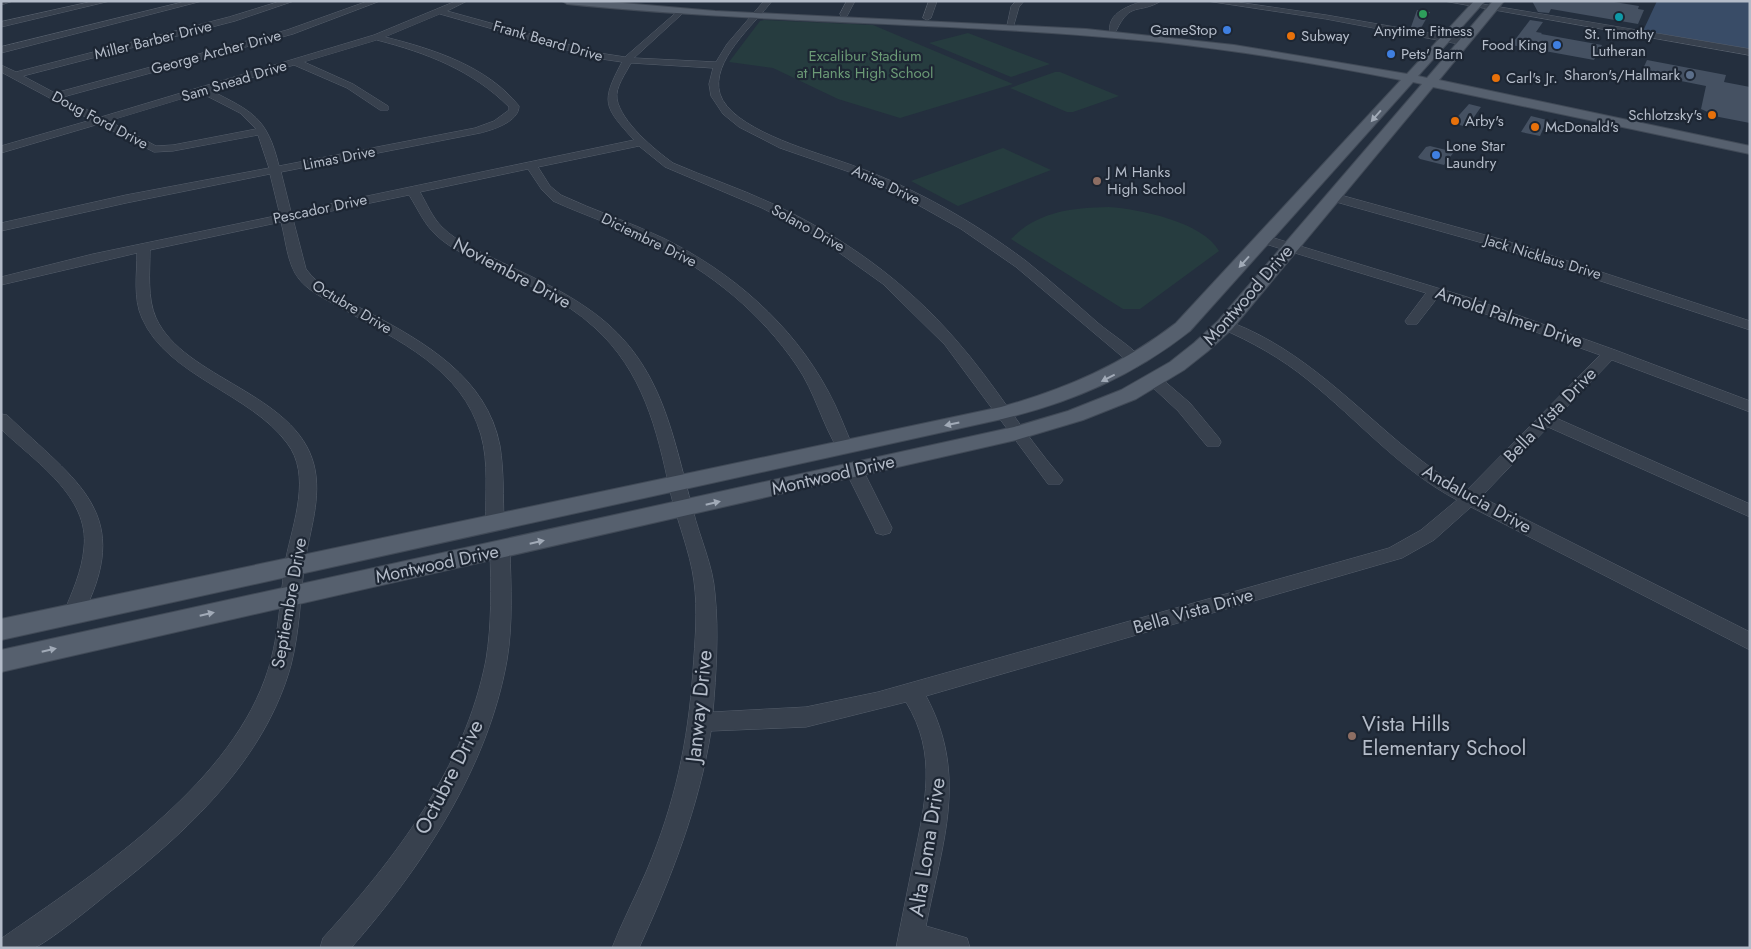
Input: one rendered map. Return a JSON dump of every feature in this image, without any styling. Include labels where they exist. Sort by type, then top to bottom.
[{"type":"main road","points":[[567,1],[927,18],[1048,30],[1173,38]]},
{"type":"main road","points":[[624,3],[679,12],[762,9],[1010,26],[1113,28],[1421,78],[1608,117],[1750,150]]},
{"type":"main road","name":"Montwood Drive","points":[[1,661],[1016,434],[1083,414],[1156,382],[1178,368],[1225,325],[1372,152],[1445,39],[1477,4]]},
{"type":"main road","name":"Montwood Drive","points":[[1,630],[1002,413],[1098,383],[1137,362],[1184,327],[1350,147],[1421,78],[1464,42],[1496,5]]},
{"type":"main road","points":[[1038,39],[1038,35],[1048,30]]},
{"type":"main road","points":[[1608,117],[1750,141]]},
{"type":"main road","points":[[1350,147],[1372,152]]},
{"type":"street","points":[[1,3],[9,1]]},
{"type":"street","points":[[1,25],[106,1]]},
{"type":"street","points":[[1,50],[198,1]]},
{"type":"street","name":"Miller Barber Drive","points":[[15,75],[225,21],[290,1]]},
{"type":"street","name":"George Archer Drive","points":[[55,96],[290,32],[376,1]]},
{"type":"street","name":"Sam Snead Drive","points":[[1,150],[204,91],[376,37],[463,1]]},
{"type":"street","points":[[844,14],[851,1]]},
{"type":"street","points":[[927,18],[933,1]]},
{"type":"street","points":[[1010,26],[1015,7],[1020,1]]},
{"type":"street","points":[[1113,28],[1116,18],[1121,12],[1134,6],[1157,1]]},
{"type":"street","points":[[1211,1],[1326,17],[1464,42]]},
{"type":"street","points":[[1448,1],[1496,5],[1750,52]]},
{"type":"street","points":[[717,66],[762,9]]},
{"type":"street","name":"Frank Beard Drive","points":[[440,11],[584,53],[628,60],[717,66]]},
{"type":"street","name":"Solano Drive","points":[[679,12],[641,44],[628,60],[613,89],[612,99],[619,116],[641,142],[669,165],[794,218],[875,270],[895,286],[951,343],[1016,434],[1054,480]]},
{"type":"street","name":"Limas Drive","points":[[1,227],[274,170],[481,130],[502,121],[514,110],[514,106],[494,86],[462,65],[428,51],[376,37]]},
{"type":"street","points":[[296,62],[350,86],[384,108]]},
{"type":"street","name":"Anise Drive","points":[[717,66],[713,81],[716,96],[725,110],[742,124],[771,139],[850,167],[890,185],[964,225],[1027,269],[1096,330],[1137,362]]},
{"type":"street","name":"Doug Ford Drive","points":[[1,68],[147,146],[161,149],[263,131]]},
{"type":"street","name":"Octubre Drive","points":[[204,91],[244,111],[263,131],[284,217],[299,269],[305,278],[439,361],[473,399],[489,434],[493,459],[495,522]]},
{"type":"street","name":"Pescador Drive","points":[[1,281],[143,247],[641,142]]},
{"type":"street","name":"Diciembre Drive","points":[[531,165],[546,188],[557,198],[626,226],[678,251],[726,281],[748,300],[786,339],[803,364],[820,391],[845,447]]},
{"type":"street","name":"Noviembre Drive","points":[[412,190],[432,224],[452,242],[565,299],[613,338],[641,374],[653,395],[662,417],[680,484]]},
{"type":"street","name":"Jack Nicklaus Drive","points":[[1333,197],[1520,249],[1750,326]]},
{"type":"street","name":"Arnold Palmer Drive","points":[[1264,239],[1435,291],[1610,353],[1750,407]]},
{"type":"street","name":"Septiembre Drive","points":[[12,948],[125,864],[184,812],[224,768],[249,734],[273,688],[282,656],[305,512],[307,482],[302,455],[296,442],[265,411],[196,365],[160,335],[150,319],[144,301],[143,247]]},
{"type":"street","points":[[1412,321],[1435,291]]},
{"type":"street","name":"Andalucia Drive","points":[[1225,325],[1254,336],[1278,349],[1410,461],[1445,486],[1750,642]]},
{"type":"street","name":"Bella Vista Drive","points":[[701,722],[806,717],[878,701],[1395,553],[1413,546],[1434,532],[1610,353]]},
{"type":"street","points":[[1156,382],[1184,407],[1213,442]]},
{"type":"street","points":[[1,419],[60,473],[81,496],[89,511],[94,529],[94,549],[90,570],[73,614]]},
{"type":"street","points":[[1545,419],[1750,511]]},
{"type":"street","points":[[854,470],[882,528]]},
{"type":"street","name":"Janway Drive","points":[[624,948],[658,874],[681,810],[701,722],[708,625],[704,582],[691,528],[684,509],[680,484]]},
{"type":"street","name":"Octubre Drive","points":[[333,948],[360,918],[394,873],[438,804],[468,747],[484,705],[493,674],[499,638],[502,611],[500,550]]},
{"type":"street","name":"Alta Loma Drive","points":[[910,942],[939,793],[940,768],[931,725],[911,691]]},
{"type":"street","points":[[910,942],[957,948]]},
{"type":"green space","name":"Excalibur Stadium at Hanks High School","points":[[760,21],[873,25],[1013,84],[900,118],[838,99],[773,68],[729,62]]},
{"type":"green space","points":[[968,33],[1050,64],[1011,77],[929,43]]},
{"type":"green space","points":[[1055,72],[1060,72],[1119,96],[1073,112],[1067,112],[1010,88]]},
{"type":"green space","points":[[1003,148],[1051,170],[958,206],[911,181]]},
{"type":"green space","points":[[1109,207],[1153,214],[1185,225],[1211,241],[1219,251],[1140,309],[1123,309],[1011,239],[1032,222],[1056,213],[1082,208]]},
{"type":"water","points":[[1657,1],[1750,1],[1750,50],[1643,31]]},
{"type":"building","name":"St. Timothy Lutheran","points":[[1532,1],[1608,1],[1639,6],[1638,9],[1644,10],[1638,24],[1551,9],[1549,13],[1538,12]]},
{"type":"building","points":[[1417,10],[1430,12],[1421,28],[1411,27]]},
{"type":"building","name":"Food King","points":[[1530,20],[1543,22],[1536,32],[1541,34],[1602,45],[1594,60],[1511,45]]},
{"type":"building","points":[[1647,60],[1726,75],[1724,82],[1750,87],[1750,123],[1719,117],[1701,109],[1706,86],[1641,73]]},
{"type":"building","points":[[1469,104],[1481,107],[1467,127],[1452,123]]},
{"type":"building","name":"McDonald's","points":[[1531,116],[1547,120],[1540,136],[1521,132]]},
{"type":"building","name":"Lone Star Laundry","points":[[1430,146],[1454,152],[1444,165],[1420,159],[1418,157],[1426,147]]},
{"type":"place","name":"Anytime Fitness","points":[[1423,14]]},
{"type":"place","name":"St. Timothy Lutheran","points":[[1619,17]]},
{"type":"place","name":"GameStop","points":[[1227,30]]},
{"type":"place","name":"Subway","points":[[1291,36]]},
{"type":"place","name":"Food King","points":[[1557,45]]},
{"type":"place","name":"Pets' Barn","points":[[1391,54]]},
{"type":"place","name":"Sharon's/Hallmark","points":[[1690,75]]},
{"type":"place","name":"Carl's Jr.","points":[[1496,78]]},
{"type":"place","name":"Schlotzsky's","points":[[1712,115]]},
{"type":"place","name":"Arby's","points":[[1455,121]]},
{"type":"place","name":"McDonald's","points":[[1535,127]]},
{"type":"place","name":"Lone Star Laundry","points":[[1436,155]]},
{"type":"place","name":"J M Hanks High School","points":[[1097,181]]},
{"type":"place","name":"Vista Hills Elementary School","points":[[1352,736]]}]
